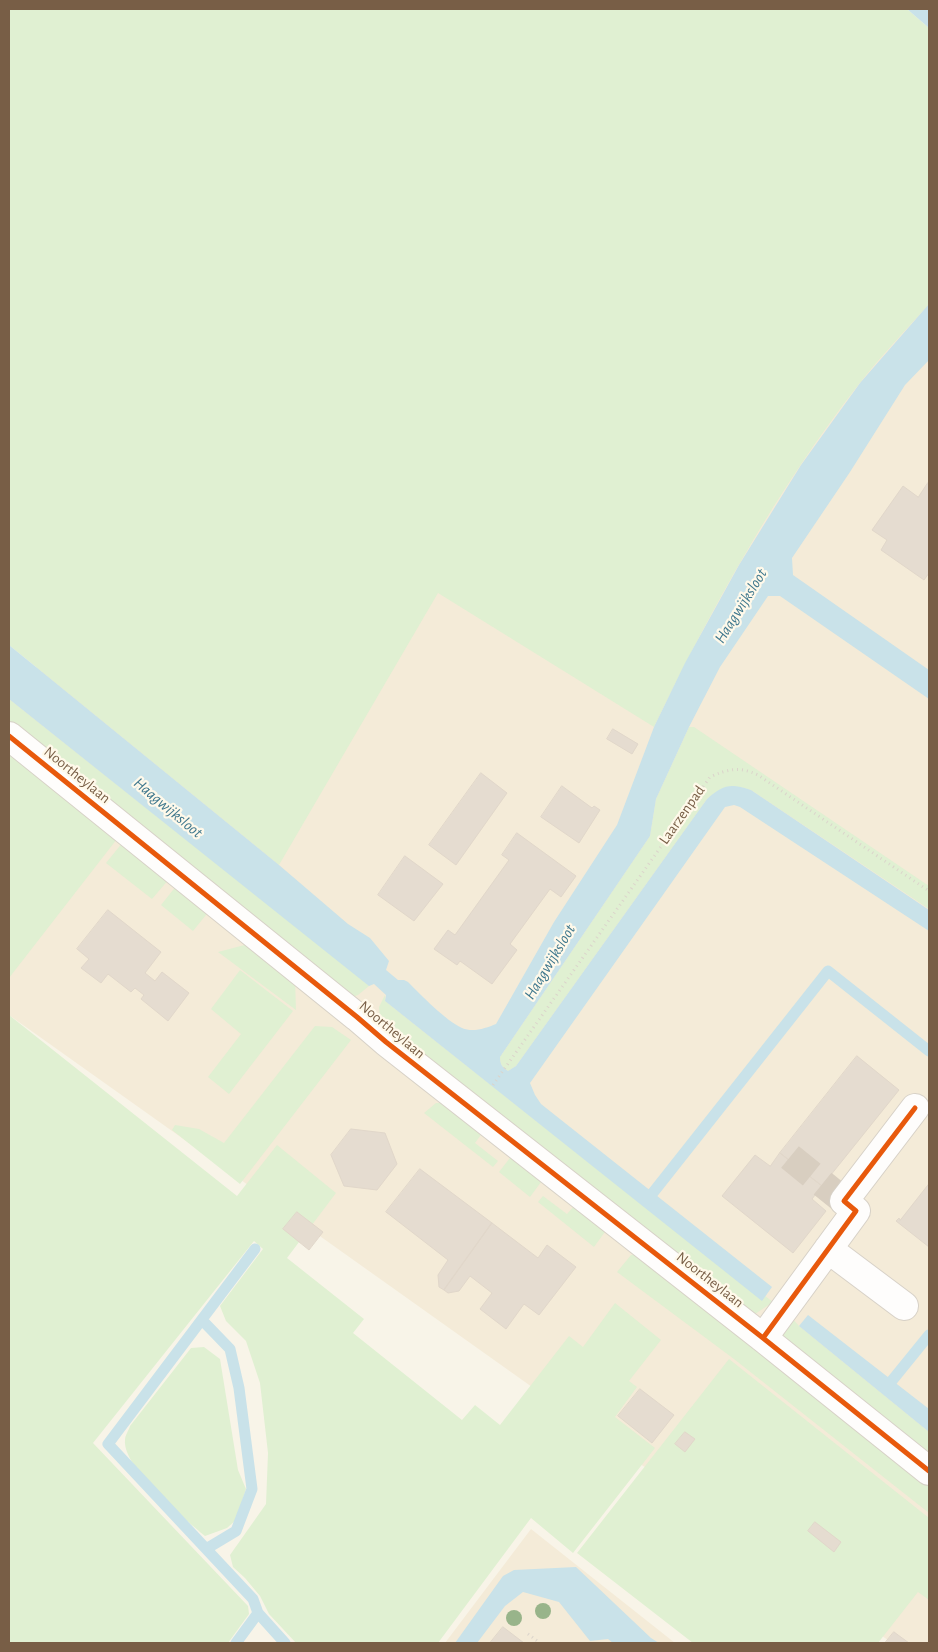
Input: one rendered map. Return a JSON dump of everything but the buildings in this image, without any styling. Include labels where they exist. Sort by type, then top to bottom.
[{"type":"street","name":"Noortheylaan","points":[[9,736],[393,1048],[763,1338],[929,1471]]},
{"type":"street","points":[[763,1338],[856,1211],[844,1201],[915,1108]]},
{"type":"street","points":[[828,1248],[904,1306]]},
{"type":"path","points":[[528,1634],[540,1643]]},
{"type":"shaded area","points":[[929,257],[929,1643],[892,1643],[9,1015],[9,673],[441,572]]},
{"type":"shaded area","points":[[531,1529],[675,1643],[445,1643]]},
{"type":"green space","points":[[9,9],[907,9],[929,28],[929,304],[859,384],[829,424],[773,507],[723,593],[654,727],[438,593],[279,865],[9,645]]},
{"type":"green space","points":[[9,699],[369,986],[358,995],[347,999],[9,727]]},
{"type":"green space","points":[[689,727],[694,727],[929,886],[929,909],[751,790],[738,787],[722,789],[707,799],[516,1066],[508,1071],[500,1062],[500,1057],[650,836],[656,799]]},
{"type":"green space","points":[[9,751],[117,839],[9,978]]},
{"type":"green space","points":[[123,842],[170,878],[152,899],[106,863]]},
{"type":"green space","points":[[177,885],[210,910],[193,931],[161,905]]},
{"type":"green space","points":[[252,943],[295,978],[296,1010],[218,952]]},
{"type":"green space","points":[[240,970],[293,1011],[229,1094],[208,1077],[241,1034],[211,1009]]},
{"type":"green space","points":[[385,995],[385,1001],[762,1300],[765,1296],[773,1302],[749,1318],[380,1022],[379,1007]]},
{"type":"green space","points":[[9,1015],[237,1196],[277,1145],[336,1193],[287,1258],[364,1319],[353,1333],[462,1420],[475,1405],[500,1425],[569,1336],[583,1347],[615,1303],[661,1340],[629,1381],[637,1387],[615,1417],[655,1448],[573,1553],[531,1518],[438,1643],[296,1643],[269,1614],[260,1596],[233,1567],[230,1555],[266,1504],[268,1453],[260,1383],[246,1341],[226,1321],[220,1306],[263,1249],[254,1241],[93,1443],[248,1606],[249,1614],[228,1643],[9,1643]]},
{"type":"green space","points":[[315,1026],[332,1027],[351,1040],[240,1184],[172,1130],[175,1125],[199,1129],[224,1143]]},
{"type":"green space","points":[[436,1103],[447,1103],[483,1132],[475,1143],[498,1161],[493,1167],[424,1113]]},
{"type":"green space","points":[[513,1154],[544,1178],[530,1197],[499,1172]]},
{"type":"green space","points":[[543,1196],[567,1214],[576,1204],[607,1229],[594,1247],[538,1202]]},
{"type":"green space","points":[[640,1254],[929,1483],[929,1513],[734,1359],[617,1272],[631,1255]]},
{"type":"green space","points":[[790,1316],[799,1326],[929,1432],[929,1461],[781,1343],[787,1320]]},
{"type":"green space","points":[[204,1347],[220,1359],[238,1470],[246,1489],[236,1520],[227,1528],[205,1536],[156,1492],[144,1478],[133,1464],[127,1451],[125,1440],[130,1426],[191,1348]]},
{"type":"green space","points":[[729,1359],[929,1518],[929,1600],[918,1592],[878,1643],[693,1643],[577,1553]]},
{"type":"water","points":[[907,9],[929,9],[929,28]]},
{"type":"water","name":"Haagwijksloot","points":[[929,304],[929,360],[905,385],[850,472],[792,558],[793,575],[929,670],[929,699],[780,596],[768,596],[720,667],[689,727],[656,799],[650,836],[500,1057],[500,1062],[508,1071],[516,1066],[707,799],[722,788],[738,786],[751,790],[929,910],[929,931],[740,807],[734,805],[725,807],[530,1083],[541,1104],[772,1287],[762,1301],[385,1001],[386,995],[374,984],[369,986],[9,699],[9,645],[279,865],[348,924],[370,938],[389,961],[386,970],[398,980],[408,982],[441,1014],[466,1029],[475,1030],[492,1026],[496,1024],[554,922],[617,825],[654,727],[685,663],[739,565],[801,465],[860,383]]},
{"type":"water","points":[[808,1315],[929,1409],[929,1432],[799,1326]]},
{"type":"water","points":[[576,1567],[651,1638],[659,1643],[613,1643],[608,1639],[590,1641],[559,1602],[523,1592],[505,1606],[477,1643],[455,1643],[503,1576],[514,1570]]},
{"type":"waterway","points":[[648,1199],[828,971],[929,1051]]},
{"type":"waterway","points":[[255,1249],[108,1444],[253,1599],[258,1613],[285,1643]]},
{"type":"waterway","points":[[202,1320],[230,1349],[239,1388],[252,1489],[236,1531],[206,1549]]},
{"type":"waterway","points":[[886,1388],[929,1335]]},
{"type":"waterway","points":[[236,1643],[258,1613]]},
{"type":"tunnel","points":[[790,1157],[844,1201]]},
{"type":"cycle path","points":[[9,736],[386,1042],[929,1471]]},
{"type":"cycle path","points":[[763,1338],[856,1211],[844,1201],[915,1108]]}]
